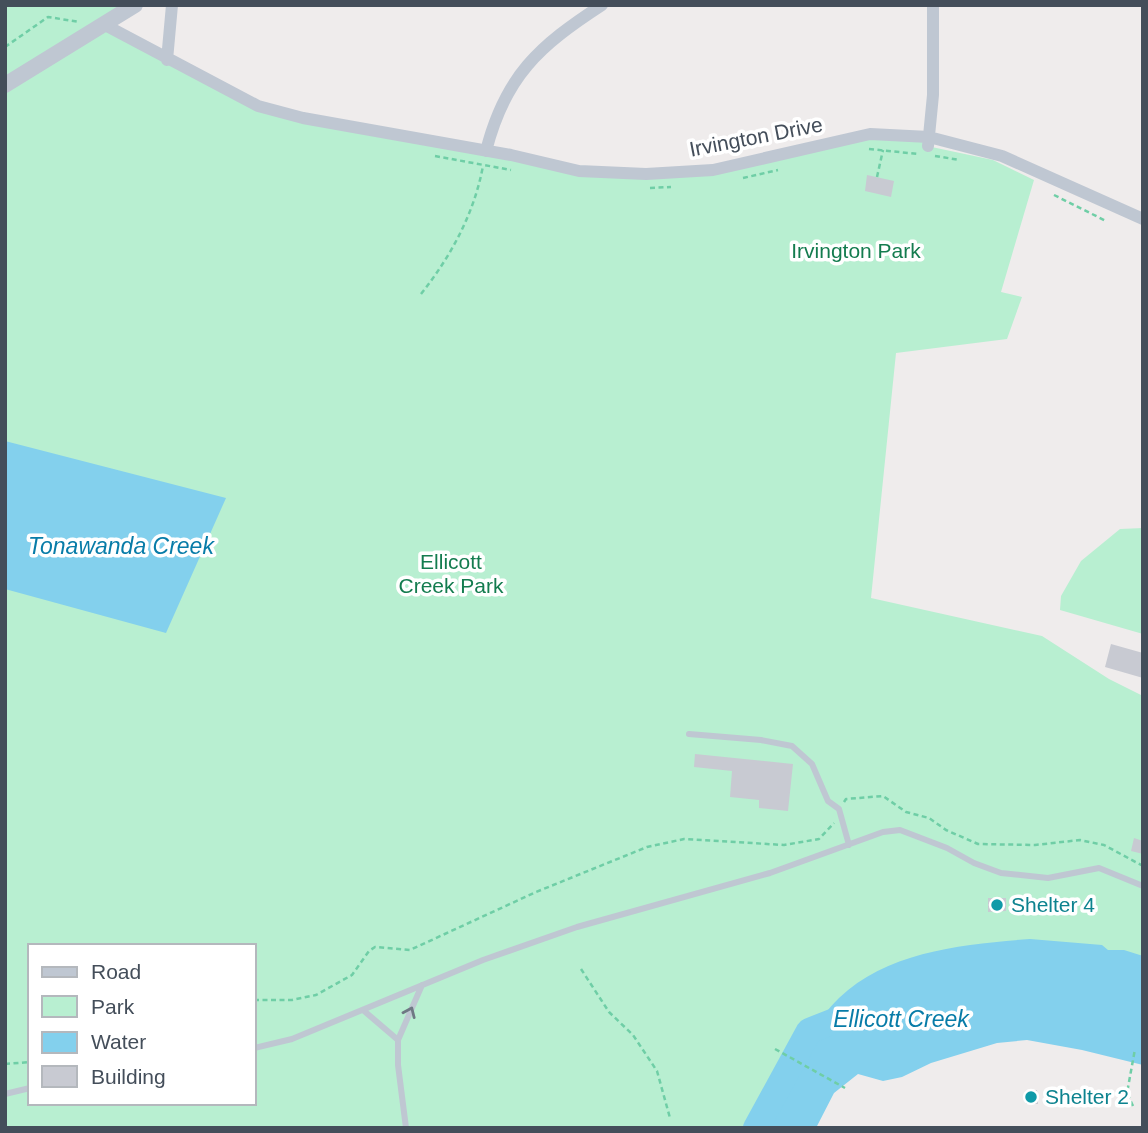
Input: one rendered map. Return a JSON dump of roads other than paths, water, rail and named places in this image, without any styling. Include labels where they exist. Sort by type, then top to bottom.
[{"type":"street","points":[[5,85],[105,26],[135,5]]},
{"type":"street","points":[[167,60],[172,5]]},
{"type":"street","points":[[486,151],[501,104],[530,60],[549,41],[602,5]]},
{"type":"street","points":[[929,142],[935,62],[933,5]]},
{"type":"street","name":"Irvington Drive","points":[[105,26],[258,106],[303,118],[486,151],[579,171],[646,174],[713,170],[870,134],[1002,156],[1143,219]]},
{"type":"lane","points":[[689,734],[761,740],[792,747],[812,764],[828,801],[839,809],[849,845]]},
{"type":"lane","points":[[256,1048],[292,1039],[422,984],[577,927],[770,873],[883,832],[900,830],[1001,873],[1048,878],[1099,868],[1143,886]]},
{"type":"lane","points":[[407,1128],[398,1065],[398,1040],[422,984]]},
{"type":"lane","points":[[363,1010],[398,1040]]},
{"type":"lane","points":[[5,1094],[28,1088]]},
{"type":"water","name":"Tonawanda Creek","points":[[5,441],[226,498],[166,633],[5,589]]},
{"type":"water","name":"Ellicott Creek","points":[[1030,939],[1102,945],[1108,950],[1124,950],[1143,956],[1143,1065],[1027,1040],[997,1043],[931,1063],[902,1077],[883,1081],[858,1074],[834,1093],[816,1128],[752,1128],[822,1018],[839,998],[859,982],[880,970],[928,953],[954,947]]},
{"type":"waterway","name":"Ellicott Creek","points":[[756,1128],[809,1031],[847,1016]]},
{"type":"place","name":"Shelter 4","points":[[997,905]]},
{"type":"place","name":"Shelter 2","points":[[1031,1097]]},
{"type":"park label","name":"Irvington Park","points":[[856,251]]},
{"type":"park label","name":"Ellicott Creek Park","points":[[451,574]]}]
